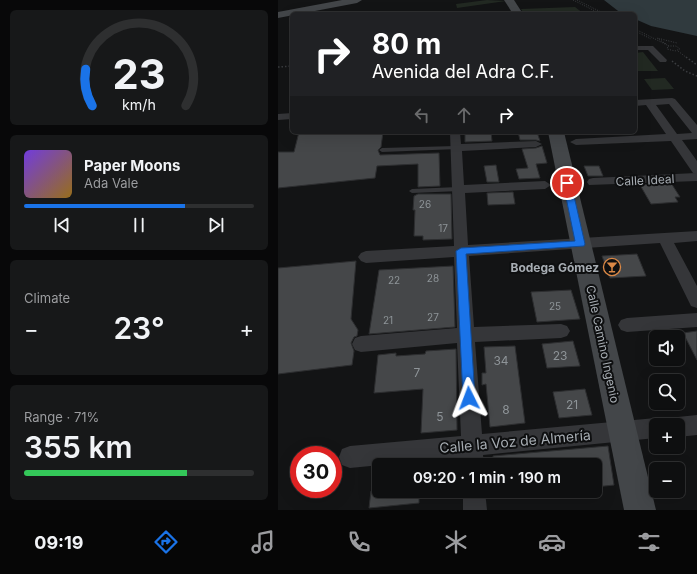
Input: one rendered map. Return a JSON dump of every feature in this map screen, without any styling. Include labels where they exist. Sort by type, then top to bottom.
[{"type":"street","points":[[278,14],[357,0]]},
{"type":"street","points":[[509,0],[517,12]]},
{"type":"street","points":[[637,48],[650,48],[664,60]]},
{"type":"street","points":[[637,103],[672,101],[697,132]]},
{"type":"street","points":[[649,102],[697,170]]},
{"type":"street","points":[[278,116],[290,116]]},
{"type":"street","points":[[566,137],[674,138],[697,136]]},
{"type":"street","name":"Calle Camino Ingenio","points":[[566,137],[580,244],[640,510]]},
{"type":"street","points":[[472,455],[455,140],[536,144]]},
{"type":"street","name":"Calle Ideal","points":[[593,182],[697,177]]},
{"type":"street","points":[[458,189],[545,185]]},
{"type":"street","points":[[366,257],[697,236]]},
{"type":"street","points":[[664,238],[697,301]]},
{"type":"street","points":[[627,325],[697,320]]},
{"type":"street","points":[[361,344],[561,331]]},
{"type":"street","points":[[685,426],[697,425]]},
{"type":"street","name":"Calle la Voz de Almería","points":[[350,457],[472,455],[622,431],[649,429]]},
{"type":"street","points":[[474,498],[475,510]]},
{"type":"lane","points":[[382,150],[455,140]]},
{"type":"lane","points":[[412,192],[458,189]]},
{"type":"path","points":[[573,0],[596,12]]},
{"type":"path","points":[[577,0],[601,12]]},
{"type":"path","points":[[637,30],[666,44]]},
{"type":"path","points":[[677,42],[657,38],[669,46],[680,48],[677,51]]},
{"type":"path","points":[[669,46],[667,49],[677,51],[697,65]]},
{"type":"path","points":[[278,67],[290,66]]},
{"type":"shaded area","points":[[487,0],[506,1],[457,8],[456,4]]},
{"type":"shaded area","points":[[604,0],[697,0],[697,36],[651,26],[637,20],[637,12],[619,12]]},
{"type":"shaded area","points":[[575,7],[581,12],[523,12],[521,9]]},
{"type":"shaded area","points":[[643,52],[658,71],[637,71],[637,53]]},
{"type":"shaded area","points":[[665,78],[674,89],[652,90],[644,79]]},
{"type":"building","points":[[298,134],[383,134],[381,147],[378,150],[380,155],[439,153],[440,186],[418,187],[418,164],[377,166],[375,178],[278,188],[278,152],[294,152]]},
{"type":"building","points":[[465,134],[491,134],[492,141],[465,142]]},
{"type":"building","points":[[518,134],[538,134],[540,141],[536,140],[520,140]]},
{"type":"building","points":[[542,146],[547,163],[536,164],[540,178],[519,179],[516,169],[528,168],[522,149]]},
{"type":"building","points":[[496,165],[499,182],[487,182],[484,166]]},
{"type":"building","points":[[584,166],[599,166],[603,176],[588,176]]},
{"type":"building","points":[[671,183],[680,197],[675,197],[678,202],[651,204],[640,185]]},
{"type":"building","points":[[513,192],[515,204],[488,205],[487,193]]},
{"type":"building","points":[[418,194],[451,194],[452,239],[423,240],[423,236],[414,236],[414,196]]},
{"type":"building","points":[[637,254],[646,276],[610,278],[602,256]]},
{"type":"building","points":[[356,261],[351,319],[358,330],[357,336],[354,337],[351,343],[354,351],[352,365],[278,374],[278,268]]},
{"type":"building","points":[[453,266],[455,327],[369,334],[379,270]]},
{"type":"building","points":[[571,290],[580,319],[537,322],[531,292]]},
{"type":"building","points":[[697,331],[697,360],[685,337],[685,333]]},
{"type":"building","points":[[573,341],[580,366],[547,368],[542,344]]},
{"type":"building","points":[[515,346],[525,423],[490,427],[486,384],[482,385],[482,373],[486,373],[484,347]]},
{"type":"building","points":[[456,349],[457,430],[421,433],[423,389],[374,393],[378,355],[396,353],[396,356],[425,354],[426,351]]},
{"type":"building","points":[[585,389],[592,415],[559,418],[553,392]]},
{"type":"building","points":[[608,446],[614,485],[602,486],[602,458],[493,458],[493,456]]},
{"type":"building","points":[[371,491],[372,498],[419,498],[419,503],[369,508]]},
{"type":"place","name":"Bodega Gómez","points":[[612,267]]},
{"type":"route","points":[[469,398],[461,251],[580,244],[567,183]]}]
